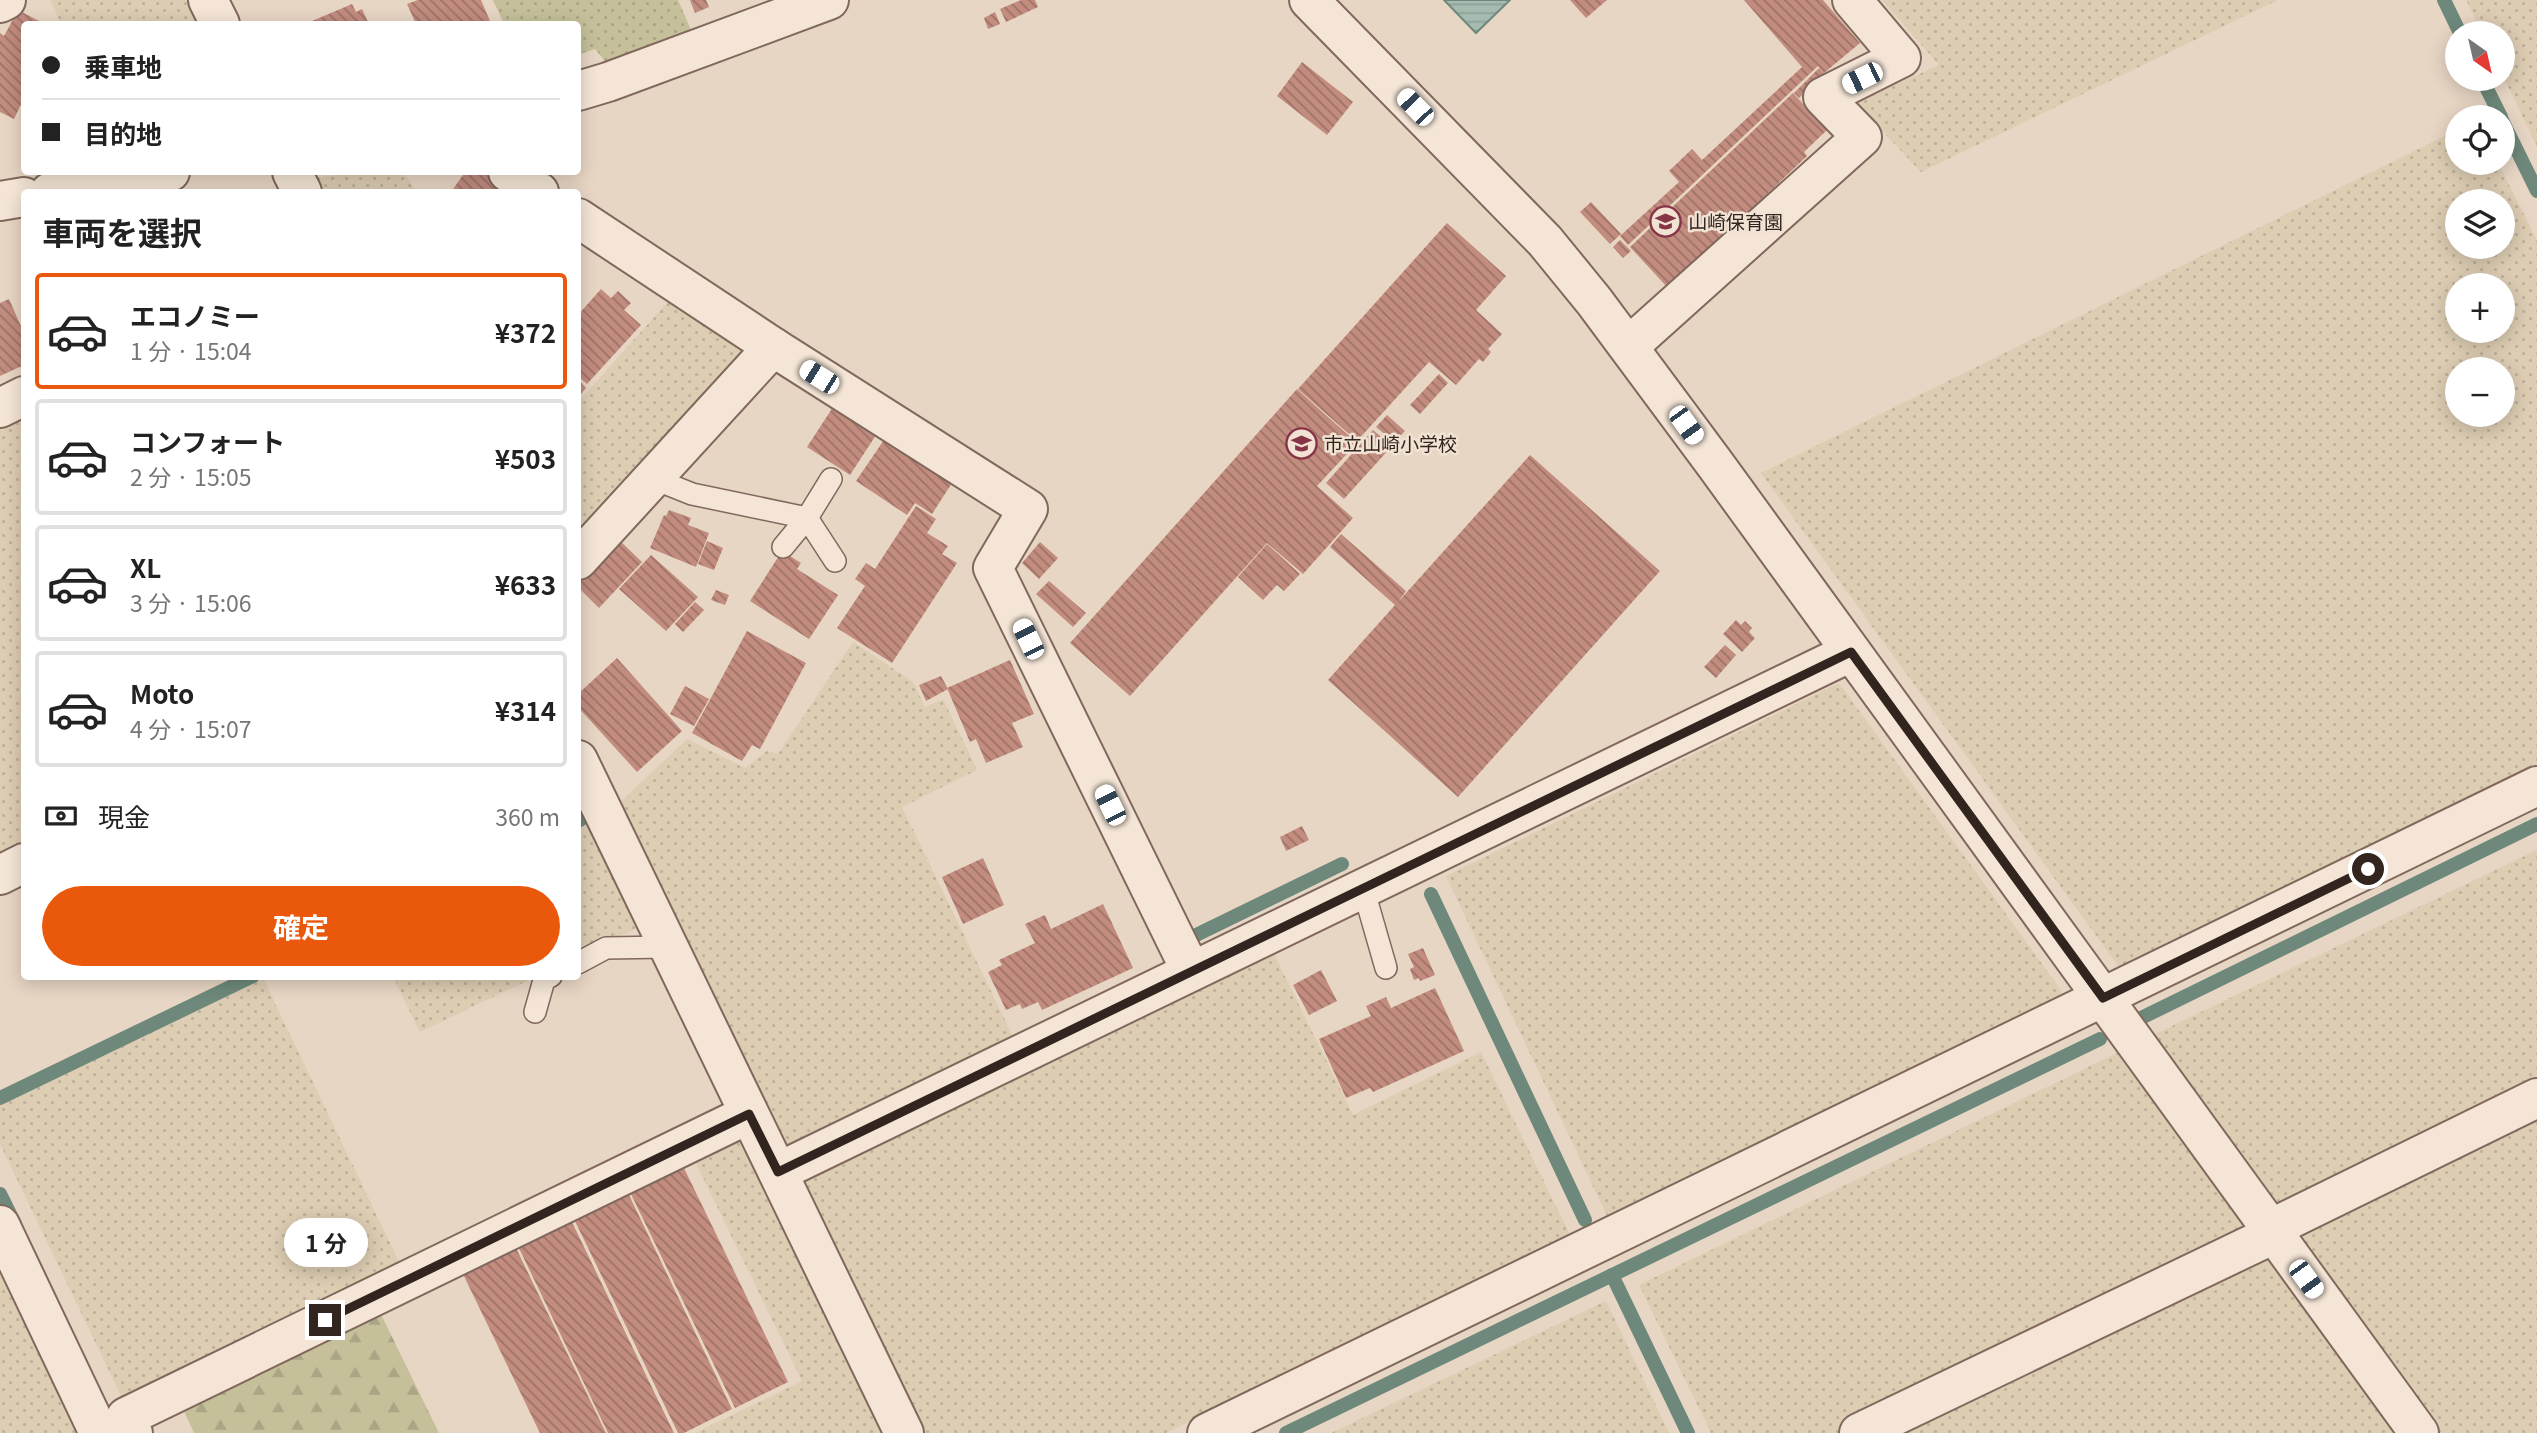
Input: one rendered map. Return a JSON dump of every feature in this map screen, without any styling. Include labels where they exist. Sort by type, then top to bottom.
[{"type":"street","points":[[0,3],[6,0]]},
{"type":"street","points":[[208,0],[218,21]]},
{"type":"street","points":[[581,90],[829,0]]},
{"type":"street","points":[[1310,0],[1545,241],[1629,346],[2419,1433]]},
{"type":"street","points":[[1629,346],[1862,137],[1824,97],[1901,58],[1852,0]]},
{"type":"street","points":[[68,189],[152,175]]},
{"type":"street","points":[[513,175],[534,189]]},
{"type":"street","points":[[0,201],[21,198]]},
{"type":"street","points":[[581,220],[772,347],[1028,509],[993,568],[1191,971]]},
{"type":"street","points":[[581,557],[772,347]]},
{"type":"street","points":[[0,408],[21,398]]},
{"type":"street","points":[[778,1172],[1851,652]]},
{"type":"street","points":[[581,766],[904,1433]]},
{"type":"street","points":[[1207,1433],[2537,786]]},
{"type":"street","points":[[0,875],[21,864]]},
{"type":"street","points":[[1858,1433],[2272,1232],[2537,1098]]},
{"type":"street","points":[[133,1433],[126,1417],[749,1114]]},
{"type":"street","points":[[0,1225],[99,1433]]},
{"type":"lane","points":[[652,478],[692,494],[807,517],[835,561]]},
{"type":"lane","points":[[783,547],[807,517],[831,479]]},
{"type":"lane","points":[[1363,888],[1386,968]]},
{"type":"lane","points":[[581,961],[606,948],[668,947]]},
{"type":"lane","points":[[535,1012],[544,980]]},
{"type":"shaded area","points":[[50,0],[188,0],[198,21],[60,21]]},
{"type":"shaded area","points":[[1444,0],[1510,0],[1476,33]]},
{"type":"shaded area","points":[[1882,0],[2278,0],[1921,172],[1856,103],[1939,65]]},
{"type":"shaded area","points":[[2466,0],[2537,0],[2537,147],[2510,91],[2515,91],[2515,21],[2476,21]]},
{"type":"shaded area","points":[[2445,136],[2445,175],[2504,175],[2511,189],[2445,189],[2445,259],[2515,259],[2515,197],[2537,241],[2537,767],[2121,970],[1761,473]]},
{"type":"shaded area","points":[[334,175],[405,175],[415,189],[320,189],[315,178]]},
{"type":"shaded area","points":[[675,294],[753,356],[581,538],[581,399]]},
{"type":"shaded area","points":[[21,404],[21,852],[0,862],[0,414]]},
{"type":"shaded area","points":[[853,642],[913,682],[925,707],[943,699],[977,770],[902,807],[1018,1047],[781,1149],[615,807],[687,739],[745,768],[767,751],[778,754]]},
{"type":"shaded area","points":[[1839,683],[2061,990],[2059,1002],[1608,1218],[1446,876]]},
{"type":"shaded area","points":[[589,823],[639,927],[581,955],[581,827]]},
{"type":"shaded area","points":[[2537,850],[2537,1084],[2277,1211],[2149,1037]]},
{"type":"shaded area","points":[[1270,946],[1353,1115],[1481,1052],[1570,1235],[1166,1433],[919,1433],[797,1182]]},
{"type":"shaded area","points":[[259,980],[264,980],[403,1270],[125,1404],[0,1144],[0,1104]]},
{"type":"shaded area","points":[[394,980],[529,980],[420,1032]]},
{"type":"shaded area","points":[[2117,1053],[2245,1227],[2245,1235],[1837,1433],[1711,1433],[1639,1285]]},
{"type":"shaded area","points":[[2537,1108],[2537,1433],[2441,1433],[2292,1229]]},
{"type":"shaded area","points":[[737,1138],[882,1433],[695,1433],[802,1381],[690,1151]]},
{"type":"shaded area","points":[[0,1246],[89,1433],[0,1433]]},
{"type":"shaded area","points":[[2257,1255],[2272,1259],[2399,1433],[1887,1433]]},
{"type":"shaded area","points":[[1606,1301],[1669,1433],[1331,1433]]},
{"type":"green space","points":[[493,0],[678,0],[691,30],[605,61],[595,49],[581,54],[581,21],[503,21]]},
{"type":"green space","points":[[376,1304],[439,1433],[194,1433],[179,1400]]},
{"type":"building","points":[[418,0],[481,0],[490,21],[415,21],[407,4]]},
{"type":"building","points":[[690,0],[706,0],[709,7],[695,13]]},
{"type":"building","points":[[1021,0],[1035,0],[1038,7],[1006,22],[1000,9]]},
{"type":"building","points":[[1570,0],[1607,0],[1586,18]]},
{"type":"building","points":[[1744,0],[1823,0],[1860,43],[1824,73],[1818,66],[1628,245],[1620,236],[1679,182],[1669,171],[1692,149],[1702,160],[1802,67]]},
{"type":"building","points":[[352,4],[356,12],[362,9],[368,21],[312,21]]},
{"type":"building","points":[[18,10],[39,21],[21,21],[21,104],[14,119],[0,112],[0,33],[4,36]]},
{"type":"building","points":[[995,12],[1000,24],[988,29],[984,18]]},
{"type":"building","points":[[1302,62],[1353,102],[1327,135],[1277,96]]},
{"type":"building","points":[[1819,68],[1825,74],[1799,98],[1794,93]]},
{"type":"building","points":[[1793,93],[1827,130],[1804,152],[1807,156],[1668,288],[1630,247]]},
{"type":"building","points":[[463,175],[493,175],[504,189],[453,189]]},
{"type":"building","points":[[1591,202],[1621,234],[1610,244],[1580,212]]},
{"type":"building","points":[[1447,223],[1506,276],[1476,310],[1502,334],[1488,349],[1491,352],[1483,362],[1479,359],[1456,385],[1429,362],[1357,441],[1298,389]]},
{"type":"building","points":[[1620,240],[1631,251],[1623,258],[1613,247]]},
{"type":"building","points":[[601,289],[611,298],[618,291],[631,303],[624,310],[641,325],[587,384],[581,379],[581,312]]},
{"type":"building","points":[[9,299],[21,326],[21,366],[0,376],[0,303]]},
{"type":"building","points":[[1439,374],[1448,383],[1420,414],[1410,405]]},
{"type":"building","points":[[1297,389],[1357,443],[1317,486],[1353,518],[1303,574],[1267,543],[1130,696],[1070,643]]},
{"type":"building","points":[[835,404],[878,432],[850,475],[807,447]]},
{"type":"building","points":[[1387,415],[1405,431],[1394,442],[1376,427]]},
{"type":"building","points":[[1373,430],[1392,446],[1344,499],[1326,483]]},
{"type":"building","points":[[886,437],[954,480],[932,514],[915,503],[907,515],[856,481]]},
{"type":"building","points":[[1530,455],[1660,571],[1458,797],[1328,680],[1395,605],[1330,547],[1341,534],[1406,591],[1398,602]]},
{"type":"building","points":[[916,506],[936,519],[927,533],[948,546],[942,554],[957,563],[892,663],[837,628],[865,586],[855,579],[866,563],[875,569]]},
{"type":"building","points":[[669,510],[691,518],[688,525],[709,533],[696,567],[650,548],[664,515],[666,516]]},
{"type":"building","points":[[617,538],[642,562],[599,608],[581,590],[581,577]]},
{"type":"building","points":[[707,541],[723,548],[714,570],[698,564]]},
{"type":"building","points":[[1040,542],[1058,558],[1039,579],[1022,563]]},
{"type":"building","points":[[1267,544],[1300,574],[1284,591],[1277,585],[1263,600],[1238,577]]},
{"type":"building","points":[[782,551],[801,563],[797,569],[838,595],[809,639],[750,601]]},
{"type":"building","points":[[651,555],[698,597],[666,631],[619,589]]},
{"type":"building","points":[[1049,581],[1086,613],[1073,627],[1036,594]]},
{"type":"building","points":[[716,590],[729,595],[725,605],[711,600]]},
{"type":"building","points":[[695,602],[704,610],[683,632],[675,624]]},
{"type":"building","points":[[1736,620],[1741,625],[1745,621],[1752,628],[1749,632],[1755,638],[1742,652],[1723,634]]},
{"type":"building","points":[[747,631],[806,663],[760,749],[752,745],[742,761],[692,733]]},
{"type":"building","points":[[1725,645],[1736,655],[1716,678],[1704,667]]},
{"type":"building","points":[[617,658],[682,731],[637,772],[581,710],[581,691]]},
{"type":"building","points":[[1010,660],[1034,714],[1012,723],[1023,747],[986,763],[976,739],[970,742],[947,688]]},
{"type":"building","points":[[941,676],[948,689],[926,701],[919,685]]},
{"type":"building","points":[[685,686],[709,699],[694,726],[670,714]]},
{"type":"building","points":[[1302,826],[1309,840],[1286,851],[1280,837]]},
{"type":"building","points":[[983,858],[1004,905],[963,924],[942,877]]},
{"type":"building","points":[[1103,904],[1133,968],[1042,1010],[1038,1002],[1022,1009],[1020,1004],[1006,1010],[988,972],[1002,965],[999,960],[1035,943],[1025,924],[1045,915],[1051,929]]},
{"type":"building","points":[[1423,948],[1435,975],[1420,981],[1419,978],[1414,980],[1410,969],[1414,967],[1408,954]]},
{"type":"building","points":[[1321,970],[1337,1001],[1309,1015],[1293,985]]},
{"type":"building","points":[[1435,988],[1464,1051],[1373,1092],[1370,1088],[1346,1098],[1319,1039],[1371,1016],[1366,1006],[1386,997],[1391,1008]]},
{"type":"building","points":[[682,1164],[788,1382],[735,1408],[629,1190]]},
{"type":"building","points":[[627,1191],[732,1409],[684,1433],[678,1433],[573,1217]]},
{"type":"building","points":[[570,1218],[674,1433],[608,1433],[517,1244]]},
{"type":"building","points":[[515,1246],[606,1433],[540,1433],[462,1272]]},
{"type":"waterway","points":[[2444,0],[2454,21]]},
{"type":"waterway","points":[[2488,91],[2495,105]]},
{"type":"waterway","points":[[2515,146],[2537,191]]},
{"type":"waterway","points":[[2139,1019],[2537,824]]},
{"type":"waterway","points":[[1185,928],[1190,938],[1342,864]]},
{"type":"waterway","points":[[1431,894],[1585,1220]]},
{"type":"waterway","points":[[0,1098],[245,980]]},
{"type":"waterway","points":[[1286,1433],[2100,1039]]},
{"type":"waterway","points":[[0,1194],[15,1224]]},
{"type":"waterway","points":[[1612,1275],[1688,1433]]},
{"type":"place","name":"山崎保育園","points":[[1665,222]]},
{"type":"place","name":"市立山崎小学校","points":[[1301,444]]},
{"type":"route","points":[[325,1320],[749,1114],[778,1172],[1851,652],[2103,998],[2368,869]]}]
